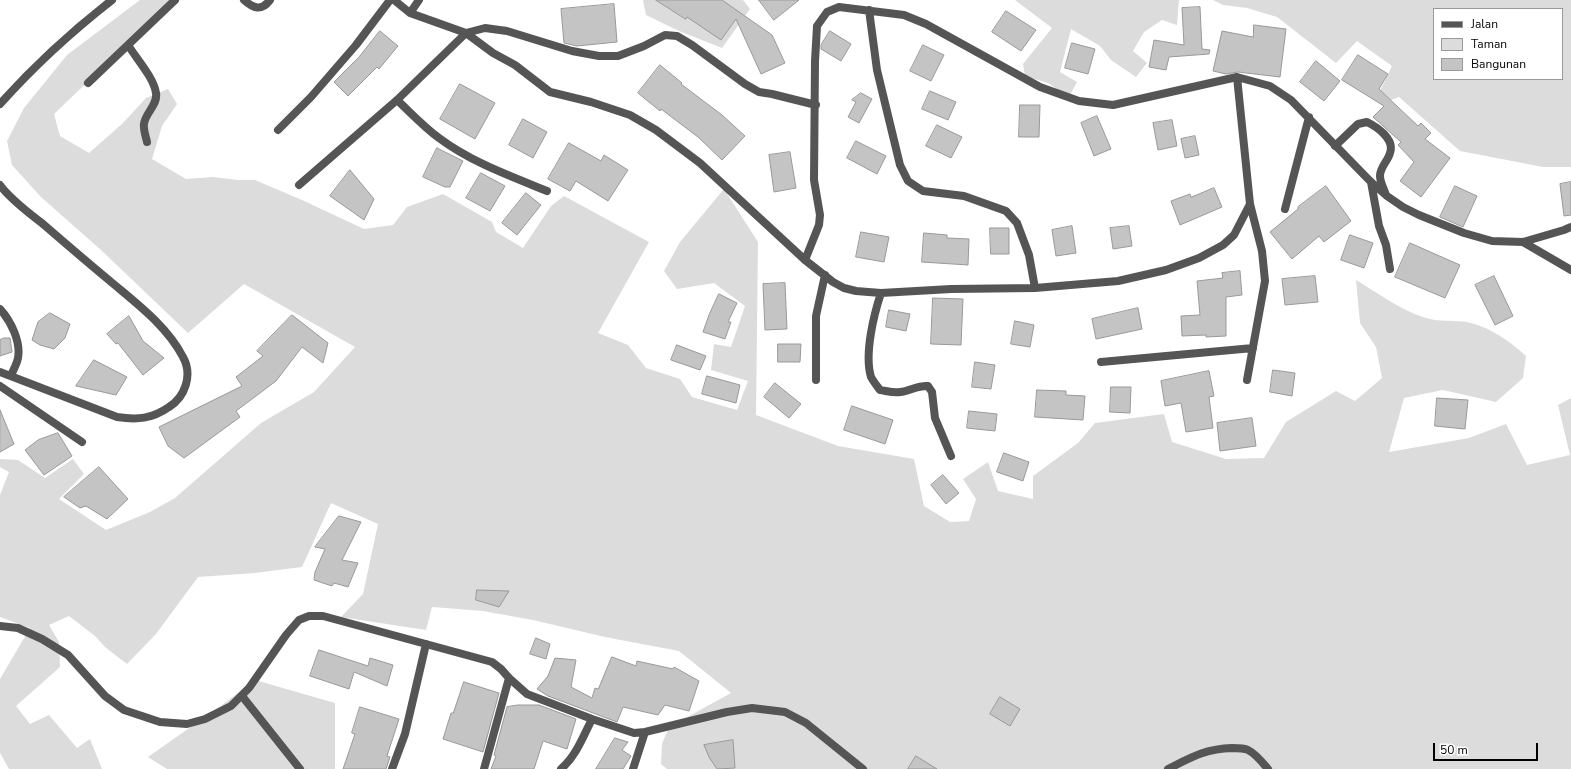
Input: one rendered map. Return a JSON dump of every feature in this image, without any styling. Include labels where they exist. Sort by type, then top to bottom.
[{"type":"street","points":[[0,104],[29,72],[81,24],[112,0]]},
{"type":"street","points":[[88,84],[175,0]]},
{"type":"street","points":[[244,0],[252,7],[258,8],[268,3],[270,0]]},
{"type":"street","points":[[278,130],[311,97],[356,45],[390,0]]},
{"type":"street","points":[[394,0],[410,13],[466,33],[493,53],[515,65],[550,92],[591,102],[630,115],[656,130],[700,163],[805,260],[832,282],[844,288],[856,291],[882,293],[951,289],[1035,288],[1118,281],[1166,270],[1199,258],[1223,245],[1234,235],[1250,204]]},
{"type":"street","points":[[410,13],[419,0]]},
{"type":"street","points":[[805,260],[819,225],[820,215],[814,180],[816,105],[815,61],[817,26],[827,12],[839,7],[904,15],[926,24],[1040,87],[1079,101],[1113,105],[1237,77],[1270,86],[1280,91],[1291,100],[1371,182],[1387,196],[1403,207],[1419,215],[1464,233],[1492,241],[1523,242],[1571,227]]},
{"type":"street","points":[[869,10],[877,70],[900,165],[908,181],[923,191],[964,196],[1006,211],[1017,223],[1029,255],[1035,288]]},
{"type":"street","points":[[299,185],[397,100],[466,33],[485,28],[507,31],[572,52],[598,56],[618,56],[644,46],[664,35],[677,36],[692,45],[745,84],[759,92],[816,105]]},
{"type":"street","points":[[128,45],[146,73],[156,94],[154,105],[147,115],[144,125],[147,142]]},
{"type":"street","points":[[1237,77],[1250,204],[1262,251],[1265,282],[1247,380]]},
{"type":"street","points":[[397,100],[438,137],[454,147],[492,169],[547,191]]},
{"type":"street","points":[[1285,209],[1309,117]]},
{"type":"street","points":[[1336,146],[1358,124],[1367,122],[1383,133],[1391,146],[1390,153],[1381,171],[1380,178],[1387,196]]},
{"type":"street","points":[[1371,182],[1379,226],[1386,245],[1390,269]]},
{"type":"street","points":[[0,185],[20,205],[136,303],[169,336],[184,358],[188,373],[184,391],[171,406],[154,416],[134,420],[117,417],[0,372]]},
{"type":"street","points":[[1523,242],[1571,270]]},
{"type":"street","points":[[816,380],[816,316],[825,275]]},
{"type":"street","points":[[882,293],[876,308],[868,353],[871,377],[880,390],[893,393],[921,386],[928,386],[932,392],[935,418],[951,456]]},
{"type":"street","points":[[0,309],[9,321],[18,342],[18,358],[11,376]]},
{"type":"street","points":[[1101,362],[1254,348]]},
{"type":"street","points":[[0,386],[82,442]]},
{"type":"street","points":[[0,626],[18,628],[42,639],[68,655],[105,696],[124,710],[160,722],[187,724],[205,719],[230,706],[249,688],[286,635],[299,620],[309,616],[323,616],[492,662],[502,669],[509,678],[527,694],[592,719],[634,733],[645,732],[727,712],[752,708],[785,712],[806,723],[863,769]]},
{"type":"street","points":[[392,769],[404,734],[426,644]]},
{"type":"street","points":[[484,769],[509,678]]},
{"type":"street","points":[[242,696],[300,769]]},
{"type":"street","points":[[561,769],[568,763],[577,751],[592,719]]},
{"type":"street","points":[[633,769],[645,732]]},
{"type":"street","points":[[1168,769],[1201,752],[1236,748],[1247,749],[1268,769]]},
{"type":"green space","points":[[140,0],[176,0],[169,4],[54,114],[60,136],[89,153],[123,123],[146,98],[168,89],[177,104],[162,126],[152,159],[186,179],[213,177],[238,180],[255,180],[364,229],[393,225],[407,207],[443,194],[492,222],[496,232],[523,248],[551,206],[564,196],[649,242],[598,333],[628,345],[646,368],[680,379],[692,397],[737,410],[748,381],[711,370],[714,344],[731,347],[745,306],[714,283],[677,289],[664,271],[680,242],[724,189],[758,242],[756,415],[838,446],[914,459],[924,506],[950,522],[969,521],[976,499],[963,479],[988,462],[998,491],[1033,499],[1033,476],[1078,443],[1095,423],[1164,414],[1172,442],[1226,459],[1264,458],[1286,422],[1336,391],[1355,401],[1382,378],[1376,347],[1360,323],[1356,280],[1414,314],[1435,320],[1471,323],[1486,328],[1507,341],[1526,356],[1523,378],[1496,402],[1443,390],[1404,398],[1389,452],[1469,438],[1506,424],[1527,465],[1570,455],[1558,405],[1571,398],[1571,769],[667,769],[661,764],[662,744],[669,727],[731,693],[679,651],[483,611],[432,607],[426,630],[341,617],[363,594],[378,524],[331,503],[302,567],[255,573],[198,577],[156,634],[127,664],[69,616],[49,625],[59,642],[60,667],[16,706],[30,724],[49,715],[77,748],[90,739],[102,769],[9,769],[0,753],[0,679],[30,628],[0,617],[0,495],[9,472],[0,467],[0,459],[18,460],[45,478],[73,459],[84,474],[59,499],[106,530],[150,512],[175,498],[261,423],[314,392],[355,347],[244,284],[188,333],[101,250],[41,197],[12,165],[7,141],[24,108],[67,55]]},
{"type":"green space","points":[[643,0],[743,0],[750,9],[722,48],[679,31],[646,15]]},
{"type":"green space","points":[[1015,0],[1179,0],[1177,25],[1162,20],[1144,32],[1133,51],[1147,63],[1136,77],[1111,60],[1100,46],[1071,29],[1060,72],[1077,82],[1069,97],[1048,83],[1025,76],[1023,64],[1052,28]]},
{"type":"green space","points":[[1213,0],[1571,0],[1571,167],[1543,167],[1460,151],[1399,97],[1391,100],[1380,91],[1392,66],[1357,41],[1336,63],[1277,17],[1247,8],[1223,5]]},
{"type":"green space","points":[[255,680],[335,703],[335,769],[167,769],[148,757],[222,705]]},
{"type":"building","points":[[656,0],[722,0],[772,35],[785,63],[761,74],[736,19],[721,40],[687,17],[686,19]]},
{"type":"building","points":[[759,0],[799,0],[774,20]]},
{"type":"building","points":[[614,4],[617,42],[577,46],[564,43],[561,9]]},
{"type":"building","points":[[1200,7],[1202,49],[1210,50],[1209,54],[1169,57],[1166,70],[1149,67],[1154,40],[1184,45],[1182,8]]},
{"type":"building","points":[[1006,11],[1036,30],[1021,51],[992,32]]},
{"type":"building","points":[[1254,25],[1286,29],[1280,77],[1238,72],[1226,74],[1213,71],[1222,31],[1253,37]]},
{"type":"building","points":[[380,31],[398,46],[379,69],[377,67],[348,96],[334,82],[359,57]]},
{"type":"building","points":[[830,31],[851,44],[841,61],[821,49],[821,45]]},
{"type":"building","points":[[1072,43],[1095,49],[1088,74],[1065,68]]},
{"type":"building","points":[[923,45],[944,55],[931,81],[910,71]]},
{"type":"building","points":[[1358,55],[1388,74],[1379,89],[1418,126],[1421,123],[1431,133],[1425,139],[1450,158],[1421,197],[1400,181],[1414,162],[1398,145],[1401,142],[1373,117],[1384,106],[1342,80]]},
{"type":"building","points":[[1316,61],[1340,81],[1324,101],[1300,82]]},
{"type":"building","points":[[660,65],[682,83],[681,84],[722,115],[745,136],[722,160],[698,137],[661,109],[660,111],[638,93]]},
{"type":"building","points":[[460,84],[495,103],[475,139],[440,119]]},
{"type":"building","points":[[930,91],[956,102],[948,120],[922,109]]},
{"type":"building","points":[[861,93],[872,99],[859,123],[848,117],[856,102],[852,100]]},
{"type":"building","points":[[1020,105],[1040,105],[1039,137],[1019,137]]},
{"type":"building","points":[[1097,116],[1111,149],[1094,156],[1081,123]]},
{"type":"building","points":[[523,119],[547,132],[533,158],[509,145]]},
{"type":"building","points":[[1172,120],[1177,146],[1158,150],[1153,123]]},
{"type":"building","points":[[937,125],[962,137],[951,158],[926,146]]},
{"type":"building","points":[[1195,136],[1199,155],[1185,158],[1181,139]]},
{"type":"building","points":[[856,141],[886,156],[877,174],[847,158]]},
{"type":"building","points":[[569,143],[601,161],[604,155],[628,170],[608,201],[576,181],[570,191],[548,179]]},
{"type":"building","points":[[437,148],[463,161],[450,187],[445,187],[423,177]]},
{"type":"building","points":[[790,152],[796,188],[774,192],[769,155]]},
{"type":"building","points":[[350,170],[374,199],[364,220],[330,196]]},
{"type":"building","points":[[481,173],[505,186],[490,211],[466,198]]},
{"type":"building","points":[[1571,182],[1571,215],[1564,216],[1560,184]]},
{"type":"building","points":[[1326,186],[1351,221],[1324,242],[1319,236],[1292,259],[1270,232],[1298,209],[1298,207]]},
{"type":"building","points":[[1455,186],[1477,196],[1463,227],[1440,217]]},
{"type":"building","points":[[1214,188],[1222,207],[1180,225],[1171,201],[1190,194],[1191,197]]},
{"type":"building","points":[[526,193],[541,205],[517,235],[502,223]]},
{"type":"building","points":[[1072,226],[1076,253],[1056,256],[1052,230]]},
{"type":"building","points":[[1129,226],[1132,246],[1113,249],[1110,228]]},
{"type":"building","points":[[990,228],[1009,228],[1009,254],[991,254]]},
{"type":"building","points":[[861,232],[889,237],[884,262],[856,257]]},
{"type":"building","points":[[924,233],[947,235],[947,238],[969,239],[968,265],[922,262]]},
{"type":"building","points":[[1350,235],[1373,243],[1364,268],[1341,260]]},
{"type":"building","points":[[1410,243],[1460,265],[1445,298],[1395,277]]},
{"type":"building","points":[[1240,271],[1242,295],[1226,297],[1226,336],[1182,336],[1181,316],[1200,315],[1197,281],[1223,278],[1222,273]]},
{"type":"building","points":[[1315,276],[1318,302],[1285,305],[1282,279]]},
{"type":"building","points":[[1494,276],[1513,316],[1495,325],[1475,285]]},
{"type":"building","points":[[785,283],[787,329],[765,330],[763,284]]},
{"type":"building","points":[[719,294],[737,303],[728,322],[731,322],[725,339],[703,332]]},
{"type":"building","points":[[933,298],[963,299],[961,345],[931,344]]},
{"type":"building","points":[[1138,308],[1142,329],[1096,339],[1092,319]]},
{"type":"building","points":[[889,310],[910,314],[906,331],[886,327]]},
{"type":"building","points":[[50,313],[70,324],[65,338],[54,349],[40,345],[32,340],[38,322]]},
{"type":"building","points":[[292,315],[328,343],[323,363],[302,347],[276,381],[236,411],[240,417],[184,458],[168,446],[159,427],[242,386],[236,377],[263,356],[257,351]]},
{"type":"building","points":[[129,316],[143,341],[164,358],[143,375],[118,343],[116,344],[107,334]]},
{"type":"building","points":[[1015,321],[1034,325],[1030,347],[1011,344]]},
{"type":"building","points":[[10,338],[12,352],[0,356],[0,340]]},
{"type":"building","points":[[778,344],[801,344],[800,362],[778,362]]},
{"type":"building","points":[[677,345],[706,356],[700,370],[671,360]]},
{"type":"building","points":[[94,360],[127,377],[116,395],[76,386]]},
{"type":"building","points":[[975,362],[995,365],[991,389],[972,387]]},
{"type":"building","points":[[1273,370],[1295,373],[1292,396],[1270,392]]},
{"type":"building","points":[[1209,371],[1214,396],[1209,397],[1213,428],[1186,432],[1181,403],[1165,406],[1161,381]]},
{"type":"building","points":[[707,376],[740,385],[736,403],[702,394]]},
{"type":"building","points":[[775,383],[801,404],[789,418],[764,397]]},
{"type":"building","points":[[1111,387],[1131,387],[1130,413],[1110,412]]},
{"type":"building","points":[[1037,390],[1066,391],[1066,395],[1085,396],[1083,420],[1035,417]]},
{"type":"building","points":[[1437,398],[1468,400],[1465,429],[1435,426]]},
{"type":"building","points":[[852,406],[893,420],[885,444],[844,430]]},
{"type":"building","points":[[0,410],[14,444],[0,452]]},
{"type":"building","points":[[969,411],[997,414],[995,431],[967,428]]},
{"type":"building","points":[[1252,418],[1256,446],[1220,451],[1217,423]]},
{"type":"building","points":[[58,433],[72,456],[44,475],[25,450],[38,440]]},
{"type":"building","points":[[1004,453],[1029,462],[1023,481],[997,472]]},
{"type":"building","points":[[99,467],[128,499],[107,519],[86,506],[80,508],[64,497]]},
{"type":"building","points":[[943,475],[959,493],[946,504],[931,485]]},
{"type":"building","points":[[339,516],[361,522],[342,560],[358,563],[348,587],[334,583],[332,586],[314,580],[315,572],[325,549],[315,547]]},
{"type":"building","points":[[477,590],[509,591],[499,607],[476,600]]},
{"type":"building","points":[[536,638],[550,644],[546,659],[530,654]]},
{"type":"building","points":[[319,650],[368,666],[370,658],[393,665],[387,686],[354,672],[349,689],[310,676]]},
{"type":"building","points":[[612,657],[636,666],[637,661],[673,669],[674,667],[699,681],[689,711],[665,705],[658,715],[623,707],[617,722],[548,696],[537,689],[548,676],[555,658],[576,660],[571,687],[592,698],[595,688],[598,689]]},
{"type":"building","points":[[464,682],[499,693],[483,752],[443,739],[451,713],[453,713]]},
{"type":"building","points":[[1000,697],[1020,709],[1010,726],[990,714]]},
{"type":"building","points":[[518,705],[539,705],[576,719],[567,749],[543,741],[534,769],[491,769],[496,756],[494,755],[507,707]]},
{"type":"building","points":[[360,707],[399,719],[387,756],[390,757],[386,769],[343,769],[355,734],[352,733]]},
{"type":"building","points":[[615,738],[628,742],[622,750],[631,756],[623,769],[596,769]]},
{"type":"building","points":[[733,740],[735,768],[717,769],[709,757],[704,745]]},
{"type":"building","points":[[916,756],[937,769],[908,769]]}]
